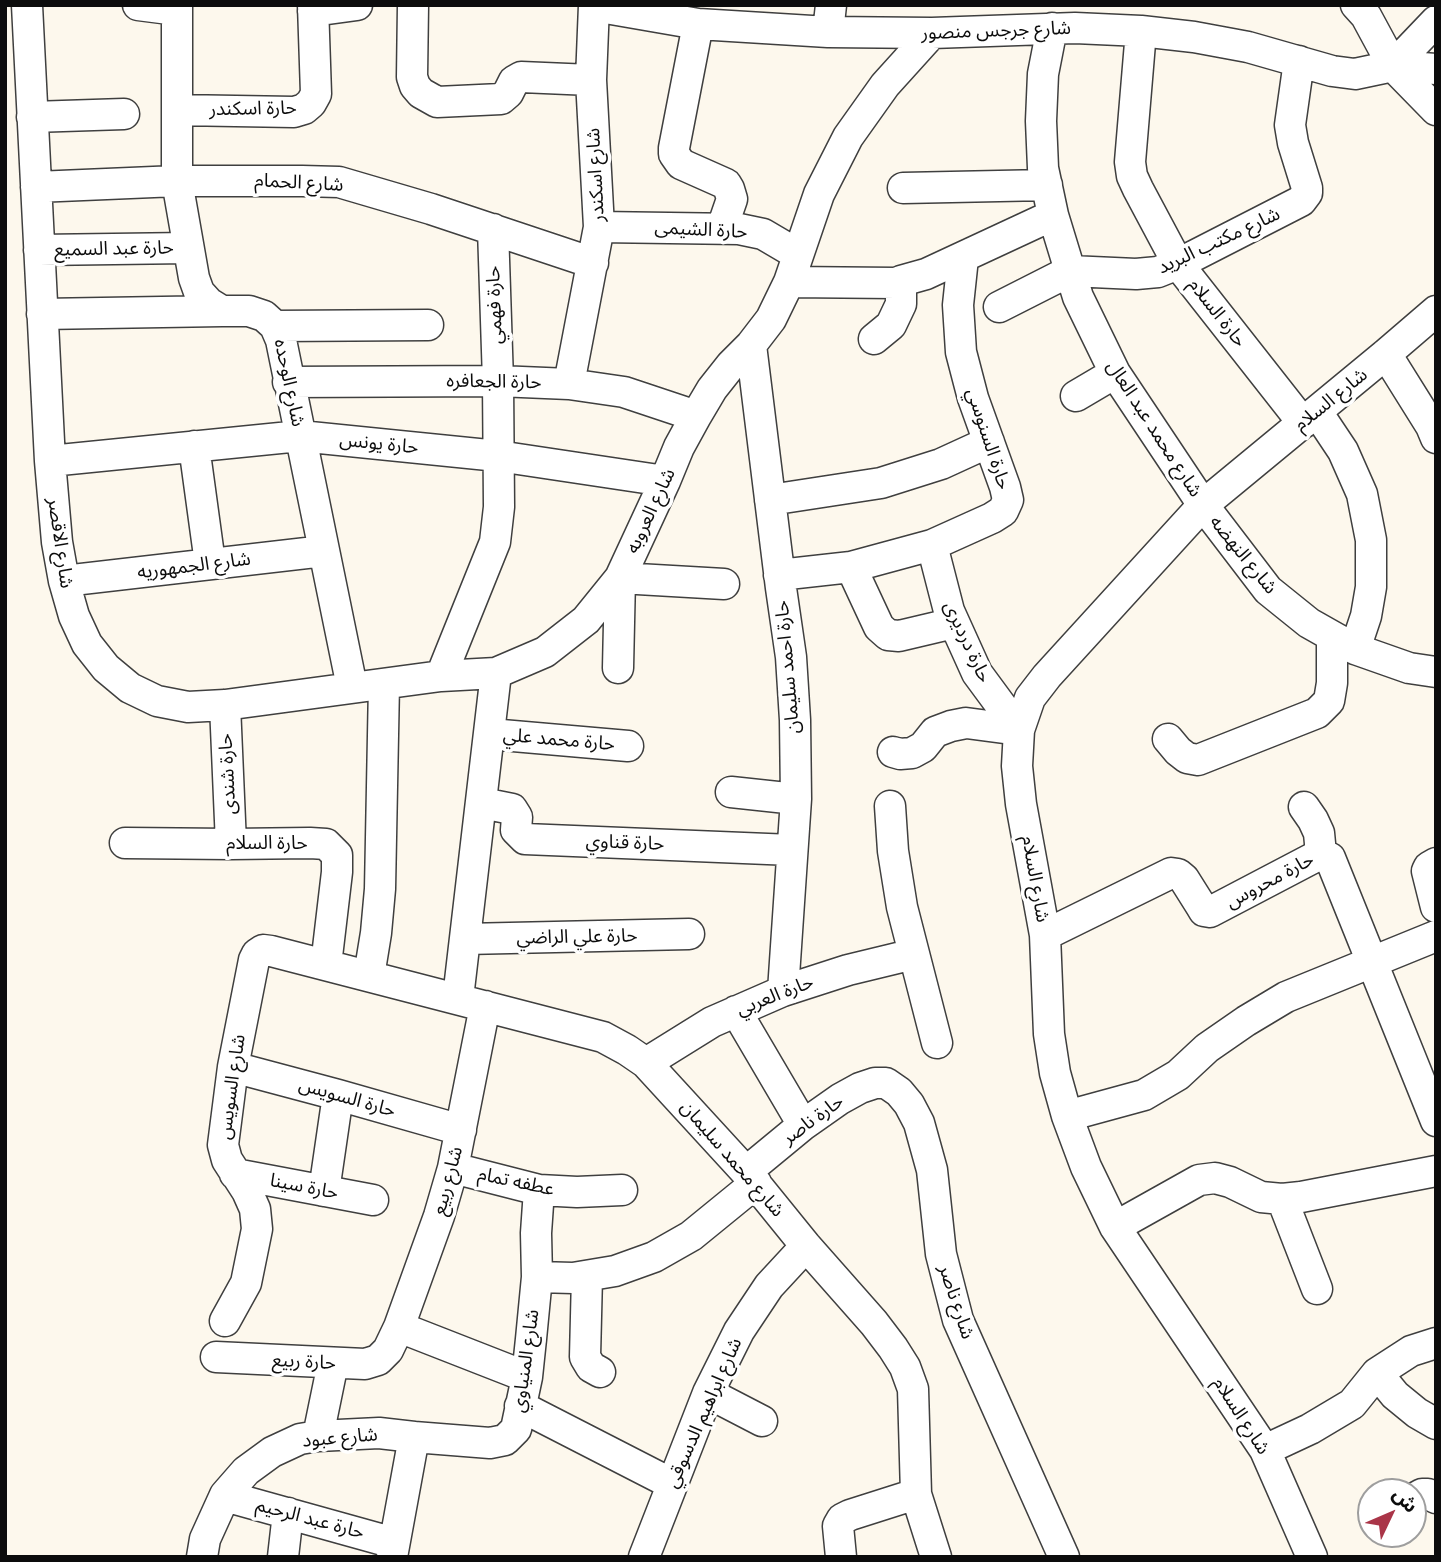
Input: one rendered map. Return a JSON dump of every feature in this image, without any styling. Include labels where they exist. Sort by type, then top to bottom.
[{"type":"street","name":"شارع الاقصر","points":[[27,5],[50,461],[57,542],[74,616],[87,644],[106,668],[130,688],[158,701],[188,707],[225,705],[441,676],[496,673]]},
{"type":"street","points":[[138,5],[177,8],[177,181],[194,278],[199,292],[209,303],[222,310]]},
{"type":"street","points":[[313,8],[357,5]]},
{"type":"street","points":[[413,5],[412,77],[421,93],[436,102],[501,99],[508,93],[514,81],[521,77],[591,80]]},
{"type":"street","name":"شارع اسكندر","points":[[569,384],[599,227],[591,80],[594,5]]},
{"type":"street","name":"شارع جرجس منصور","points":[[594,5],[698,24],[830,19],[932,33],[1064,20],[1248,47],[1332,71],[1355,74],[1394,66],[1436,69]]},
{"type":"street","points":[[1356,5],[1366,16],[1394,66],[1436,110]]},
{"type":"street","name":"حارة اسكندر","points":[[177,110],[294,112],[304,109],[316,94],[313,8]]},
{"type":"street","name":"شارع محمد عبد العال","points":[[1064,20],[1043,74],[1041,121],[1044,168],[1053,215],[1078,296],[1115,373],[1203,505]]},
{"type":"street","points":[[1394,66],[1436,21]]},
{"type":"street","points":[[698,24],[674,154],[681,164],[726,184],[732,199],[722,228]]},
{"type":"street","name":"حارة السلام","points":[[1141,31],[1130,155],[1131,169],[1138,189],[1178,264],[1310,417],[1343,451],[1362,494],[1371,540],[1371,587],[1366,616],[1344,643],[1329,701],[1317,713],[1198,760],[1187,758],[1168,739]]},
{"type":"street","name":"شارع العروبه","points":[[496,673],[545,652],[586,620],[620,578],[679,447],[696,416],[731,365],[771,319],[789,282],[819,194],[848,137],[885,85],[932,33]]},
{"type":"street","name":"شارع مكتب البريد","points":[[999,307],[1070,271],[1158,272],[1297,204],[1305,197],[1307,187],[1290,125],[1299,61]]},
{"type":"street","points":[[1394,66],[1436,100]]},
{"type":"street","points":[[32,117],[124,114]]},
{"type":"street","name":"شارع الحمام","points":[[36,187],[177,181],[339,182],[593,262]]},
{"type":"street","points":[[903,188],[1047,185]]},
{"type":"street","points":[[789,282],[901,281],[926,274],[963,258],[1053,215]]},
{"type":"street","name":"حارة الشيمى","points":[[599,227],[739,229],[763,234],[797,254]]},
{"type":"street","name":"حارة فهمي","points":[[441,676],[495,542],[499,507],[493,229]]},
{"type":"street","name":"حارة عبد السميع","points":[[39,250],[188,248]]},
{"type":"street","name":"حارة السنوسي","points":[[779,575],[851,567],[932,545],[1003,511],[1008,500],[1006,487],[973,398],[961,352],[958,305],[963,258]]},
{"type":"street","points":[[874,339],[891,325],[901,304],[901,281]]},
{"type":"street","name":"شارع الوحده","points":[[42,314],[249,311],[264,316],[275,326],[281,340],[352,687]]},
{"type":"street","name":"شارع السلام","points":[[1312,1557],[1265,1450],[1115,1227],[1086,1167],[1067,1116],[1055,1073],[1049,1034],[1045,935],[1021,804],[1017,766],[1019,730],[1030,698],[1047,676],[1203,505],[1436,311]]},
{"type":"street","points":[[275,326],[428,325]]},
{"type":"street","name":"حارة احمد سليمان","points":[[751,345],[791,657],[795,720],[796,799],[783,991]]},
{"type":"street","points":[[1386,354],[1436,438]]},
{"type":"street","points":[[1076,396],[1115,373]]},
{"type":"street","name":"حارة الجعافره","points":[[288,382],[498,381],[569,384],[624,392],[696,416]]},
{"type":"street","name":"حارة يونس","points":[[50,461],[300,436],[498,456],[665,481]]},
{"type":"street","points":[[770,500],[881,483],[941,464],[989,442]]},
{"type":"street","points":[[194,446],[210,564]]},
{"type":"street","name":"شارع النهضه","points":[[1203,505],[1268,590],[1309,623],[1344,643],[1409,668],[1436,673]]},
{"type":"street","name":"حارة درديرى","points":[[932,545],[949,611],[977,673],[1019,730]]},
{"type":"street","name":"شارع الجمهوريه","points":[[64,581],[324,551]]},
{"type":"street","points":[[851,567],[880,627],[888,635],[900,636],[954,623]]},
{"type":"street","points":[[618,668],[620,578],[724,584]]},
{"type":"street","points":[[471,1002],[465,939],[496,673]]},
{"type":"street","points":[[369,976],[380,889],[384,684]]},
{"type":"street","name":"حارة شندى","points":[[225,705],[231,844]]},
{"type":"street","points":[[893,752],[912,753],[923,747],[935,732],[966,723],[1019,730]]},
{"type":"street","name":"حارة محمد علي","points":[[490,734],[628,746]]},
{"type":"street","points":[[731,792],[796,799]]},
{"type":"street","name":"حارة قناوي","points":[[482,803],[512,808],[517,817],[516,830],[525,839],[792,850]]},
{"type":"street","points":[[890,806],[900,895],[937,1043]]},
{"type":"street","points":[[1304,807],[1319,833],[1321,854]]},
{"type":"street","name":"حارة السلام","points":[[125,843],[326,844],[337,855],[326,965]]},
{"type":"street","name":"حارة محروس","points":[[1045,935],[1171,873],[1184,879],[1200,906],[1204,911],[1210,912],[1321,854],[1330,858],[1436,1121]]},
{"type":"street","points":[[1436,863],[1427,871],[1436,907]]},
{"type":"street","name":"حارة علي الراضي","points":[[465,939],[689,934]]},
{"type":"street","points":[[1067,1116],[1144,1095],[1178,1074],[1246,1021],[1286,998],[1436,936]]},
{"type":"street","name":"شارع السويس","points":[[225,1321],[246,1283],[257,1229],[256,1209],[235,1174],[223,1144],[233,1067],[254,960],[263,950],[326,965]]},
{"type":"street","name":"حارة العربي","points":[[646,1063],[712,1022],[783,991],[848,970],[914,954]]},
{"type":"street","name":"شارع محمد سليمان","points":[[326,965],[603,1037],[646,1063],[751,1177],[806,1246],[874,1323],[905,1367],[913,1389],[916,1494],[936,1557]]},
{"type":"street","name":"شارع ربيع","points":[[394,1338],[439,1216],[453,1168],[461,1130],[471,1002]]},
{"type":"street","points":[[736,1011],[803,1125]]},
{"type":"street","name":"حارة السويس","points":[[233,1067],[461,1130]]},
{"type":"street","name":"حارة ناصر","points":[[537,1277],[587,1276],[615,1271],[654,1257],[691,1236],[803,1125],[860,1088],[875,1083],[887,1083]]},
{"type":"street","name":"شارع ناصر","points":[[887,1083],[900,1092],[919,1123],[932,1170],[940,1254],[958,1321],[1065,1557]]},
{"type":"street","points":[[324,1191],[338,1095]]},
{"type":"street","name":"عطفه تمام","points":[[453,1168],[539,1190],[622,1190]]},
{"type":"street","points":[[1115,1227],[1199,1180],[1215,1178],[1261,1197],[1282,1199],[1301,1198],[1436,1171]]},
{"type":"street","name":"حارة سينا","points":[[235,1174],[373,1200]]},
{"type":"street","name":"شارع المنياوي","points":[[414,1437],[491,1443],[505,1440],[516,1429],[527,1377],[537,1277],[539,1190]]},
{"type":"street","points":[[1282,1199],[1317,1289]]},
{"type":"street","name":"شارع ابراهيم الدسوقي","points":[[644,1557],[708,1393],[739,1331],[769,1286],[806,1246]]},
{"type":"street","points":[[587,1276],[585,1357],[591,1367],[600,1372]]},
{"type":"street","points":[[394,1338],[527,1377]]},
{"type":"street","name":"حارة ربيع","points":[[216,1357],[365,1364],[378,1360],[394,1338]]},
{"type":"street","points":[[1265,1450],[1310,1429],[1352,1404],[1377,1373],[1410,1350],[1436,1343]]},
{"type":"street","points":[[318,1436],[333,1363]]},
{"type":"street","points":[[1377,1373],[1395,1395],[1436,1424]]},
{"type":"street","points":[[708,1393],[762,1421]]},
{"type":"street","points":[[520,1406],[672,1484]]},
{"type":"street","name":"شارع عبود","points":[[202,1557],[205,1539],[225,1496],[246,1471],[272,1452],[300,1439],[318,1436],[379,1433],[414,1437]]},
{"type":"street","points":[[393,1550],[414,1437]]},
{"type":"street","points":[[841,1557],[838,1527],[842,1519],[916,1494]]},
{"type":"street","name":"حارة عبد الرحيم","points":[[225,1496],[288,1513],[393,1550]]},
{"type":"street","points":[[283,1557],[288,1513]]}]
